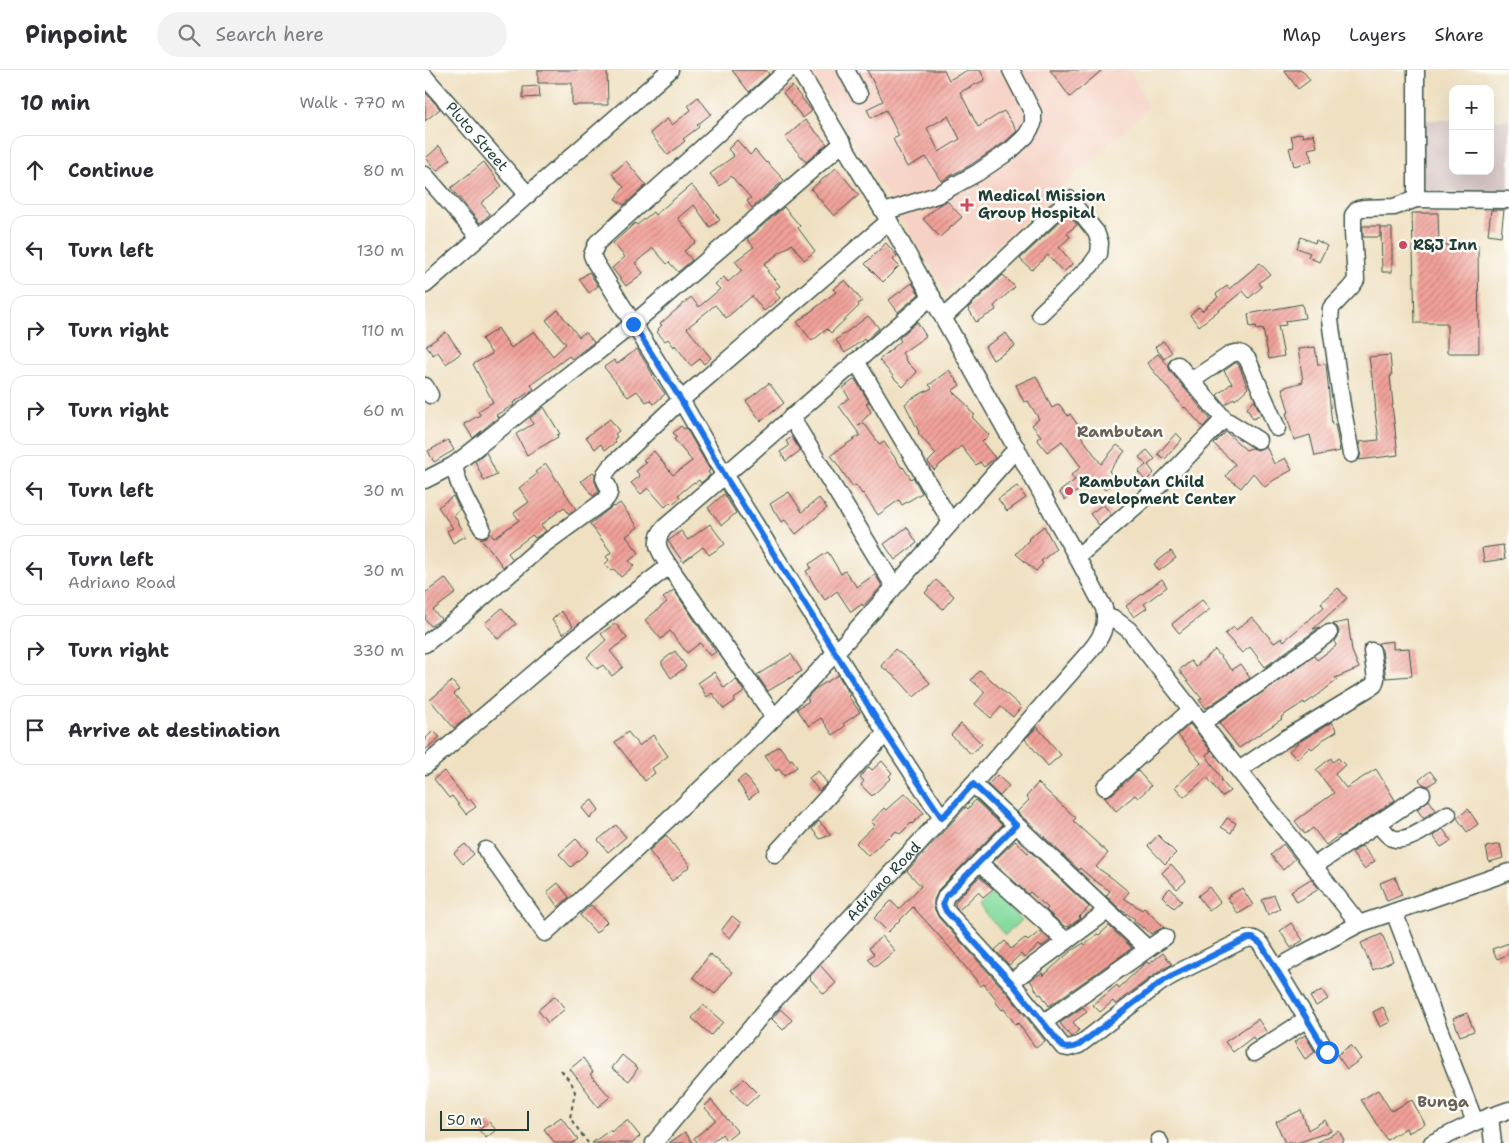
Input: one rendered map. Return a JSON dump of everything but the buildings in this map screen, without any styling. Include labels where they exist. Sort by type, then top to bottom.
[{"type":"street","points":[[425,285],[669,70]]},
{"type":"street","points":[[788,70],[597,243],[592,255],[725,476],[886,734],[942,818]]},
{"type":"street","points":[[799,70],[944,317],[1099,596],[1106,617],[1113,618],[1129,630],[1359,924]]},
{"type":"street","points":[[846,70],[859,94]]},
{"type":"street","points":[[425,644],[465,614],[543,545],[605,500],[610,489],[604,478],[610,467],[681,400],[887,217],[937,195],[977,173],[1011,150],[1027,136],[1033,124],[1033,113],[1011,70]]},
{"type":"street","points":[[1416,70],[1416,199]]},
{"type":"street","name":"Pluto Street","points":[[425,77],[528,195]]},
{"type":"street","points":[[425,480],[454,465],[633,324],[843,142]]},
{"type":"street","points":[[425,175],[479,237]]},
{"type":"street","points":[[944,317],[1069,199],[1096,232],[1100,243],[1099,254],[1091,265],[1039,314]]},
{"type":"street","points":[[1351,454],[1330,320],[1331,308],[1356,280],[1353,215],[1363,208],[1394,207],[1416,199],[1509,200]]},
{"type":"street","points":[[774,717],[669,566],[659,549],[658,535],[791,416],[932,296]]},
{"type":"street","points":[[1191,381],[1231,354],[1241,353],[1248,360],[1277,428]]},
{"type":"street","points":[[857,361],[951,522]]},
{"type":"street","points":[[1178,365],[1224,419],[1258,440]]},
{"type":"street","points":[[791,416],[894,586]]},
{"type":"street","points":[[1077,557],[1159,486],[1224,419]]},
{"type":"street","points":[[486,850],[545,933],[676,813],[774,717],[835,652],[1017,448]]},
{"type":"street","points":[[454,465],[461,491],[482,528]]},
{"type":"street","points":[[425,766],[574,639],[669,566]]},
{"type":"street","name":"Adriano Road","points":[[654,1143],[770,1005],[973,784],[1097,643],[1105,627],[1106,617]]},
{"type":"street","points":[[1202,723],[1329,633]]},
{"type":"street","points":[[1239,770],[1283,740],[1371,687],[1376,679],[1372,651]]},
{"type":"street","points":[[1105,787],[1191,710]]},
{"type":"street","points":[[775,854],[886,734]]},
{"type":"street","points":[[973,784],[1148,949]]},
{"type":"street","points":[[1314,866],[1422,794]]},
{"type":"street","points":[[1378,824],[1392,838],[1401,839],[1420,833],[1448,814]]},
{"type":"street","points":[[1016,825],[946,896],[943,900],[944,907],[1011,982],[1063,1047],[1073,1048],[1173,975],[1248,938],[1253,938],[1261,944],[1327,1052]]},
{"type":"street","points":[[979,863],[1066,941]]},
{"type":"street","points":[[1276,969],[1359,924],[1509,872]]},
{"type":"street","points":[[1011,982],[1107,911]]},
{"type":"street","points":[[1394,912],[1493,1143]]},
{"type":"street","points":[[1044,1022],[1165,937]]},
{"type":"street","points":[[1254,1053],[1307,1019]]},
{"type":"street","points":[[1432,1143],[1482,1119],[1509,1110]]},
{"type":"path","points":[[561,1070],[573,1084],[575,1092],[570,1118],[588,1143]]},
{"type":"shaded area","name":"Medical Mission Group Hospital","points":[[810,70],[1130,70],[1148,108],[946,292]]},
{"type":"shaded area","points":[[1419,120],[1449,120],[1449,175],[1494,175],[1494,120],[1509,120],[1509,192],[1420,192]]},
{"type":"green space","points":[[995,892],[1021,920],[1005,935],[979,906]]},
{"type":"place","name":"Medical Mission Group Hospital","points":[[967,205]]},
{"type":"place","name":"R&J Inn","points":[[1403,245]]},
{"type":"place","name":"Rambutan Child Development Center","points":[[1069,491]]},
{"type":"district","name":"Rambutan","points":[[1120,431]]},
{"type":"district","name":"Bunga","points":[[1443,1101]]},
{"type":"route","points":[[633,324],[681,400],[725,476],[886,734],[942,818],[973,784],[1016,825],[946,896],[943,904],[946,911],[1011,982],[1063,1047],[1073,1048],[1079,1045],[1146,993],[1173,975],[1239,942],[1253,938],[1261,944],[1327,1052]]}]
